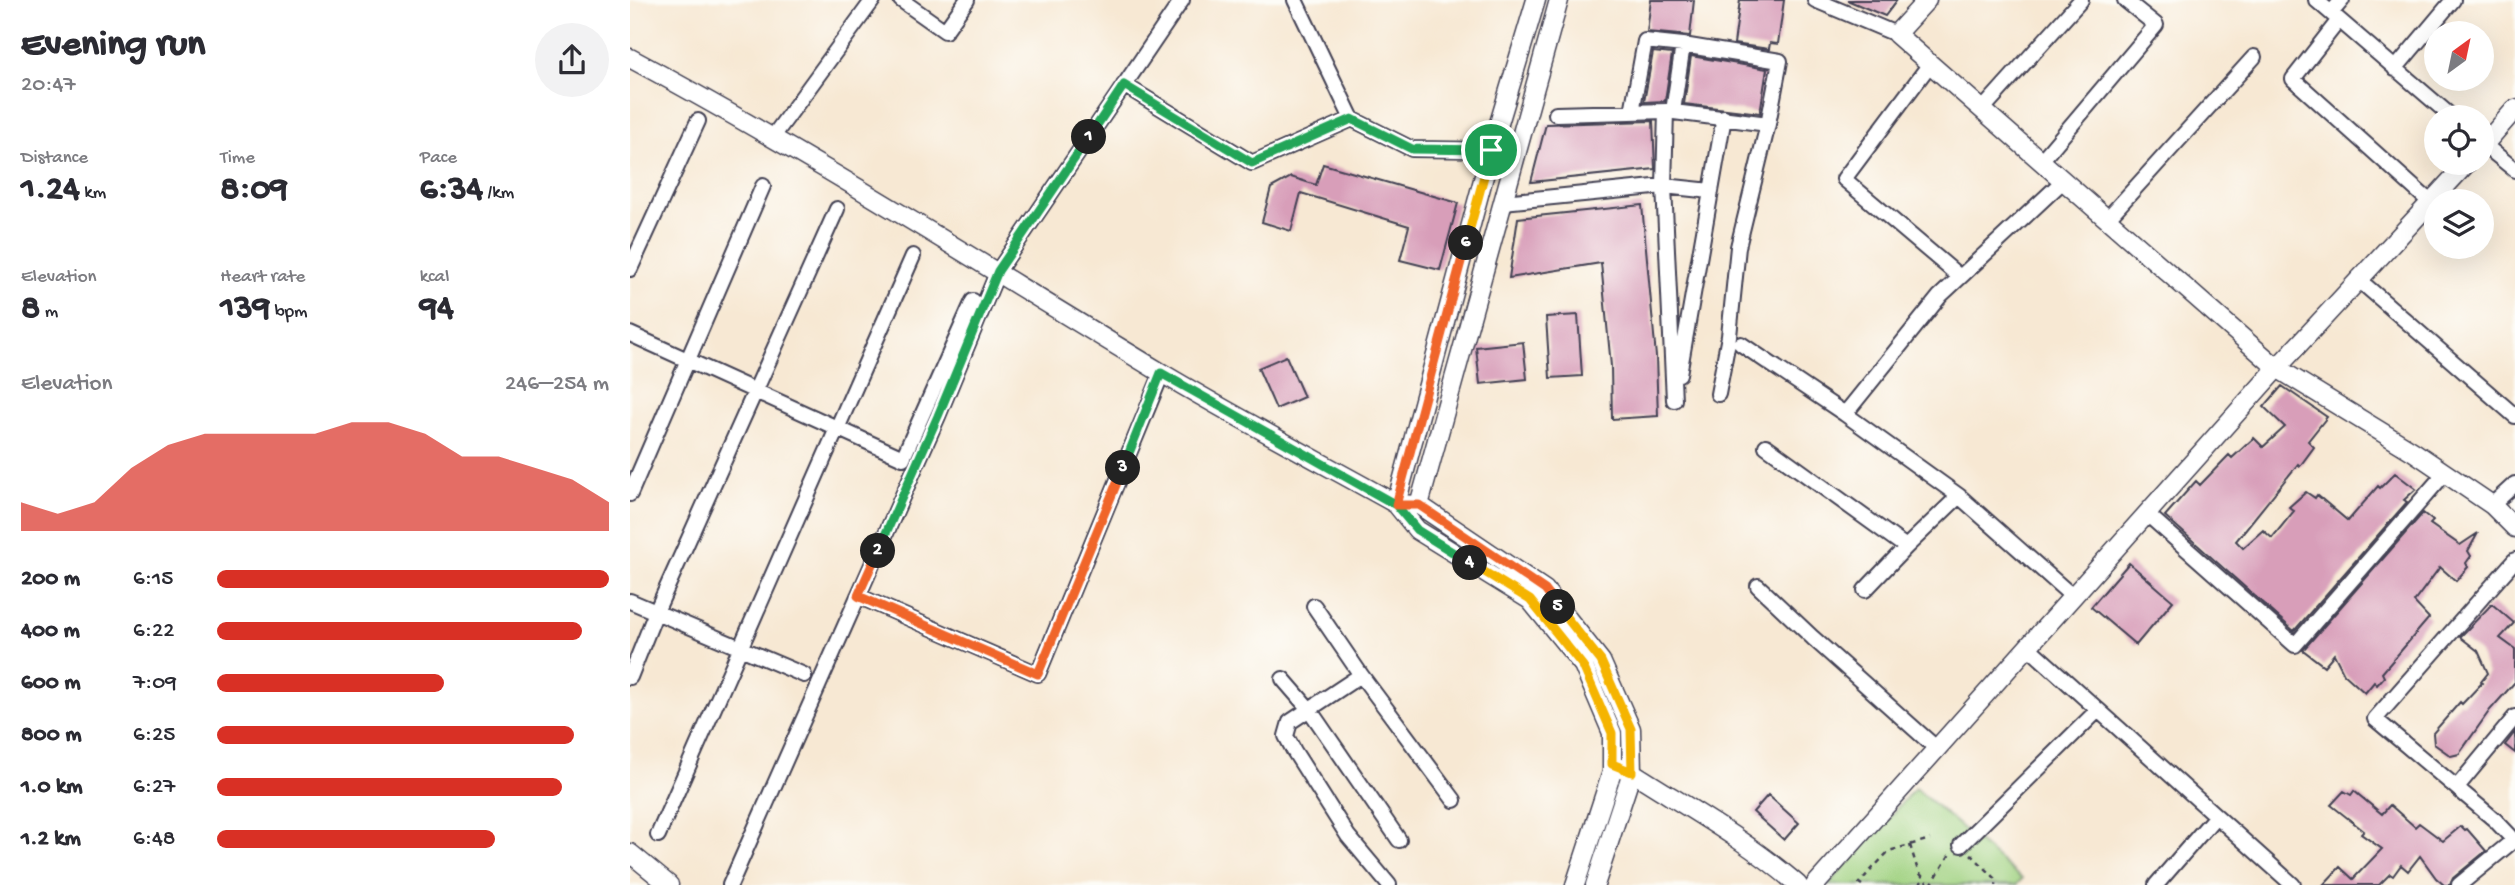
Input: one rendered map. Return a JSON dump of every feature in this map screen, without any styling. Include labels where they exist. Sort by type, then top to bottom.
[{"type":"street","points":[[772,138],[873,0]]},
{"type":"street","points":[[901,0],[945,31],[967,0]]},
{"type":"street","points":[[730,885],[938,416],[998,271],[1182,0]]},
{"type":"street","points":[[1295,0],[1352,119],[1412,149],[1491,150]]},
{"type":"street","points":[[1396,505],[1491,150],[1536,0]]},
{"type":"street","points":[[1419,505],[1559,0]]},
{"type":"street","points":[[1815,0],[1896,34],[2277,368],[2445,473],[2492,505],[2515,528]]},
{"type":"street","points":[[1896,34],[1927,0]]},
{"type":"street","points":[[1982,110],[2081,0]]},
{"type":"street","points":[[2041,161],[2155,25],[2125,0]]},
{"type":"street","points":[[2316,0],[2438,105]]},
{"type":"street","points":[[2342,0],[2335,17],[2293,79],[2424,197]]},
{"type":"street","points":[[2396,69],[2453,0]]},
{"type":"street","points":[[1632,112],[1645,41],[1780,61],[1769,124],[1738,247],[1729,336],[1718,394]]},
{"type":"street","points":[[1683,45],[1669,111],[1664,186],[1674,400],[1724,117]]},
{"type":"street","points":[[2107,219],[2254,57]]},
{"type":"street","points":[[630,58],[998,271],[1161,373],[1396,505],[1417,530],[1530,600],[1583,666],[1612,733],[1612,772],[1575,885]]},
{"type":"street","points":[[1930,64],[1844,179],[1960,277]]},
{"type":"street","points":[[1124,85],[1252,163],[1352,119]]},
{"type":"street","points":[[2494,132],[2515,109]]},
{"type":"street","points":[[1556,114],[1669,111],[1769,124]]},
{"type":"street","points":[[630,269],[698,121]]},
{"type":"street","points":[[2494,154],[2515,170]]},
{"type":"street","points":[[2442,189],[2456,175]]},
{"type":"street","points":[[1845,414],[1940,296],[2063,181]]},
{"type":"street","points":[[630,494],[763,186]]},
{"type":"street","points":[[1503,202],[1664,186],[1711,191]]},
{"type":"street","points":[[630,677],[656,612],[837,209]]},
{"type":"street","points":[[1815,885],[2146,513],[2424,209]]},
{"type":"street","points":[[658,835],[913,256]]},
{"type":"street","points":[[2359,280],[2515,416]]},
{"type":"street","points":[[630,334],[903,458],[974,301]]},
{"type":"street","points":[[1741,344],[1959,496],[2072,596]]},
{"type":"street","points":[[858,596],[1038,674],[1161,373]]},
{"type":"street","points":[[1766,446],[1906,547]]},
{"type":"street","points":[[2146,513],[2295,645],[2445,473]]},
{"type":"street","points":[[2492,505],[2515,484]]},
{"type":"street","points":[[1865,590],[1959,496]]},
{"type":"street","points":[[1396,505],[1419,505],[1545,590],[1601,661],[1631,729],[1632,772],[1595,885]]},
{"type":"street","points":[[2459,885],[2514,840],[2495,820],[2375,719],[2515,560]]},
{"type":"street","points":[[1758,586],[1936,748]]},
{"type":"street","points":[[630,601],[804,676]]},
{"type":"street","points":[[1314,606],[1454,800]]},
{"type":"street","points":[[2027,646],[2293,885]]},
{"type":"street","points":[[1362,675],[1290,722],[1286,736],[1348,836],[1389,885]]},
{"type":"street","points":[[1283,678],[1309,709],[1399,840]]},
{"type":"street","points":[[1961,845],[2098,710]]},
{"type":"street","points":[[2456,787],[2515,718]]},
{"type":"street","points":[[1612,764],[1632,772],[1747,846],[1777,866],[1798,885]]},
{"type":"street","points":[[2156,885],[2216,816]]},
{"type":"street","points":[[630,853],[669,885]]},
{"type":"path","points":[[1862,885],[1859,883],[1889,852],[1930,839]]},
{"type":"path","points":[[1910,845],[1918,871],[1930,885]]},
{"type":"path","points":[[1930,885],[1953,850],[1961,845],[1997,880],[1996,885]]},
{"type":"path","points":[[1919,885],[1922,881],[1930,885]]},
{"type":"green space","points":[[1915,788],[2022,879],[2016,885],[1828,885]]},
{"type":"building","points":[[1651,0],[1694,0],[1690,36],[1647,32]]},
{"type":"building","points":[[1740,0],[1784,0],[1778,44],[1770,43],[1769,49],[1734,44]]},
{"type":"building","points":[[1847,0],[1897,0],[1885,16]]},
{"type":"building","points":[[1653,52],[1672,54],[1665,101],[1644,102]]},
{"type":"building","points":[[1691,56],[1767,69],[1760,113],[1684,104]]},
{"type":"building","points":[[1653,121],[1655,169],[1531,182],[1546,124]]},
{"type":"building","points":[[1323,164],[1458,203],[1440,270],[1400,260],[1409,226],[1301,193],[1291,231],[1262,222],[1271,188],[1291,177],[1316,185]]},
{"type":"building","points":[[1642,205],[1656,357],[1658,416],[1612,419],[1611,366],[1601,263],[1509,278],[1518,218]]},
{"type":"building","points":[[1578,315],[1582,376],[1550,378],[1546,317]]},
{"type":"building","points":[[1523,342],[1527,379],[1480,384],[1476,347]]},
{"type":"building","points":[[1286,356],[1304,397],[1276,409],[1258,368]]},
{"type":"building","points":[[2282,386],[2327,417],[2308,441],[2314,447],[2236,541],[2243,548],[2263,530],[2272,538],[2294,511],[2289,507],[2306,492],[2315,498],[2317,495],[2348,521],[2378,486],[2380,488],[2395,473],[2416,489],[2294,631],[2165,516],[2196,481],[2200,485],[2229,455],[2232,458],[2254,438],[2263,447],[2285,427],[2264,407]]},
{"type":"building","points":[[2423,513],[2433,521],[2430,524],[2460,545],[2478,533],[2468,551],[2471,556],[2466,563],[2468,567],[2456,581],[2440,567],[2414,602],[2429,618],[2382,673],[2384,677],[2377,685],[2374,682],[2365,693],[2344,674],[2334,654],[2324,666],[2303,650]]},
{"type":"building","points":[[2129,563],[2173,601],[2136,645],[2091,607]]},
{"type":"building","points":[[2492,604],[2514,623],[2500,638],[2515,649],[2515,682],[2490,710],[2459,754],[2451,756],[2434,744],[2433,733],[2460,702],[2462,704],[2482,683],[2488,673],[2478,651],[2460,637]]},
{"type":"building","points":[[2515,732],[2515,753],[2505,745]]},
{"type":"building","points":[[2344,791],[2351,795],[2354,791],[2382,814],[2390,805],[2415,827],[2419,823],[2443,841],[2461,826],[2467,829],[2486,851],[2453,878],[2450,885],[2444,885],[2436,878],[2420,856],[2408,871],[2401,865],[2393,876],[2390,874],[2379,885],[2323,885],[2340,867],[2353,879],[2382,849],[2361,834],[2364,831],[2331,805]]},
{"type":"building","points":[[1768,795],[1799,823],[1784,840],[1753,812]]},
{"type":"route","points":[[1491,150],[1396,505],[1419,505],[1545,590],[1601,661],[1631,729],[1632,772],[1612,764],[1612,733],[1583,666],[1530,600],[1417,530],[1396,505],[1161,373],[1038,674],[858,596],[938,416],[998,271],[1124,85],[1252,163],[1352,119],[1412,149],[1491,150]]}]
